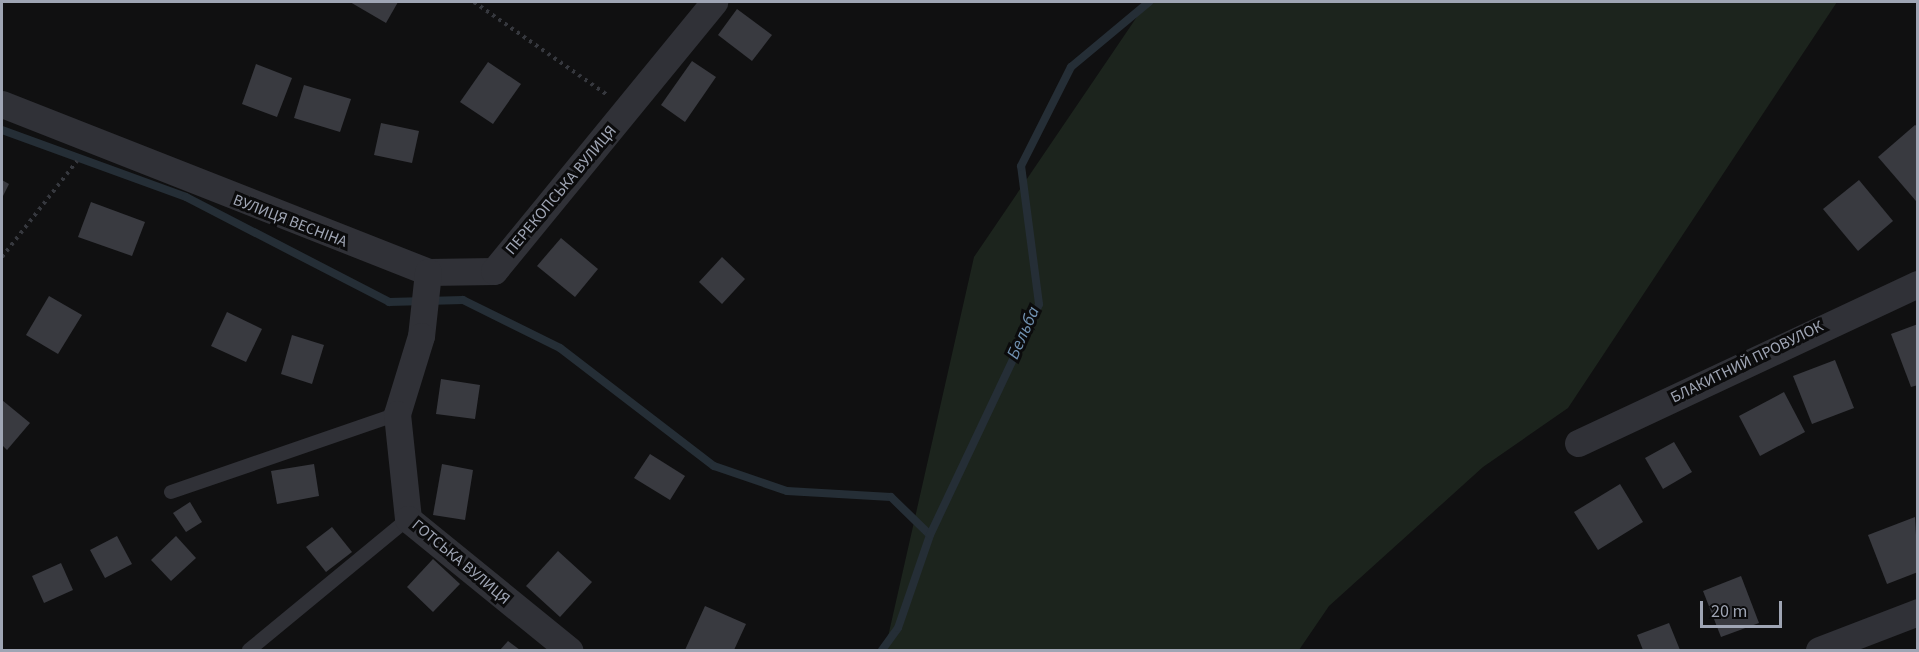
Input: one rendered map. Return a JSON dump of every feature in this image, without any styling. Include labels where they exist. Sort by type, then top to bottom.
[{"type":"street","name":"ПЕРЕКОПСЬКА ВУЛИЦЯ","points":[[494,271],[629,110],[714,2]]},
{"type":"street","name":"ВУЛИЦЯ ВЕСНІНА","points":[[2,104],[428,283],[494,271]]},
{"type":"street","name":"ГОТСЬКА ВУЛИЦЯ","points":[[428,283],[421,336],[397,414],[408,519],[569,651]]},
{"type":"street","name":"БЛАКИТНИЙ ПРОВУЛОК","points":[[1578,443],[1917,284]]},
{"type":"street","points":[[1819,651],[1917,612]]},
{"type":"lane","points":[[171,492],[397,414]]},
{"type":"lane","points":[[249,651],[408,519]]},
{"type":"path","name":"ПЕРЕКОПСЬКА ВУЛИЦЯ","points":[[474,2],[629,110]]},
{"type":"path","points":[[2,257],[68,172]]},
{"type":"shaded area","points":[[1147,2],[1837,2],[1568,408],[1483,467],[1329,606],[1299,650],[885,650],[974,257]]},
{"type":"building","points":[[350,2],[398,2],[386,23]]},
{"type":"building","points":[[737,9],[772,35],[752,61],[718,35]]},
{"type":"building","points":[[692,61],[716,77],[685,122],[661,105]]},
{"type":"building","points":[[488,62],[521,84],[493,124],[460,102]]},
{"type":"building","points":[[256,64],[292,78],[277,117],[242,104]]},
{"type":"building","points":[[304,85],[351,99],[340,132],[294,118]]},
{"type":"building","points":[[381,123],[419,131],[412,163],[374,155]]},
{"type":"building","points":[[1915,125],[1918,127],[1916,201],[1878,157]]},
{"type":"building","points":[[2,180],[9,184],[2,198]]},
{"type":"building","points":[[1859,180],[1893,221],[1858,251],[1823,209]]},
{"type":"building","points":[[91,202],[145,222],[132,256],[78,237]]},
{"type":"building","points":[[561,238],[598,269],[575,297],[537,266]]},
{"type":"building","points":[[722,257],[745,279],[722,304],[699,282]]},
{"type":"building","points":[[49,296],[82,315],[58,354],[26,335]]},
{"type":"building","points":[[227,312],[262,329],[246,362],[211,346]]},
{"type":"building","points":[[1918,324],[1918,385],[1911,387],[1891,334]]},
{"type":"building","points":[[292,335],[324,345],[312,384],[281,374]]},
{"type":"building","points":[[1835,360],[1854,408],[1812,424],[1793,376]]},
{"type":"building","points":[[441,379],[480,385],[475,419],[436,414]]},
{"type":"building","points":[[1784,392],[1805,432],[1760,456],[1739,416]]},
{"type":"building","points":[[2,400],[30,423],[7,450],[2,445]]},
{"type":"building","points":[[1674,442],[1692,472],[1663,489],[1645,458]]},
{"type":"building","points":[[650,454],[685,476],[670,500],[634,478]]},
{"type":"building","points":[[314,464],[319,496],[277,504],[271,471]]},
{"type":"building","points":[[442,464],[473,470],[465,520],[433,515]]},
{"type":"building","points":[[1620,484],[1643,522],[1598,550],[1574,512]]},
{"type":"building","points":[[190,502],[202,522],[186,532],[173,513]]},
{"type":"building","points":[[1915,517],[1918,572],[1887,584],[1868,535]]},
{"type":"building","points":[[332,527],[352,552],[326,572],[306,547]]},
{"type":"building","points":[[117,536],[132,564],[105,578],[90,550]]},
{"type":"building","points":[[176,536],[196,558],[171,581],[151,560]]},
{"type":"building","points":[[558,551],[592,582],[560,617],[526,586]]},
{"type":"building","points":[[433,559],[460,584],[433,612],[407,587]]},
{"type":"building","points":[[61,563],[73,590],[44,603],[32,576]]},
{"type":"building","points":[[1741,576],[1759,623],[1721,637],[1703,591]]},
{"type":"building","points":[[705,606],[746,624],[734,650],[685,650]]},
{"type":"building","points":[[1669,623],[1680,650],[1643,650],[1637,635]]},
{"type":"building","points":[[508,641],[520,650],[500,650]]},
{"type":"waterway","name":"Бельба","points":[[882,650],[898,628],[930,535],[1039,304],[1021,166],[1071,67],[1149,2]]},
{"type":"waterway","points":[[2,130],[186,197],[389,302],[463,300],[560,348],[714,466],[787,491],[891,497],[930,535]]}]
